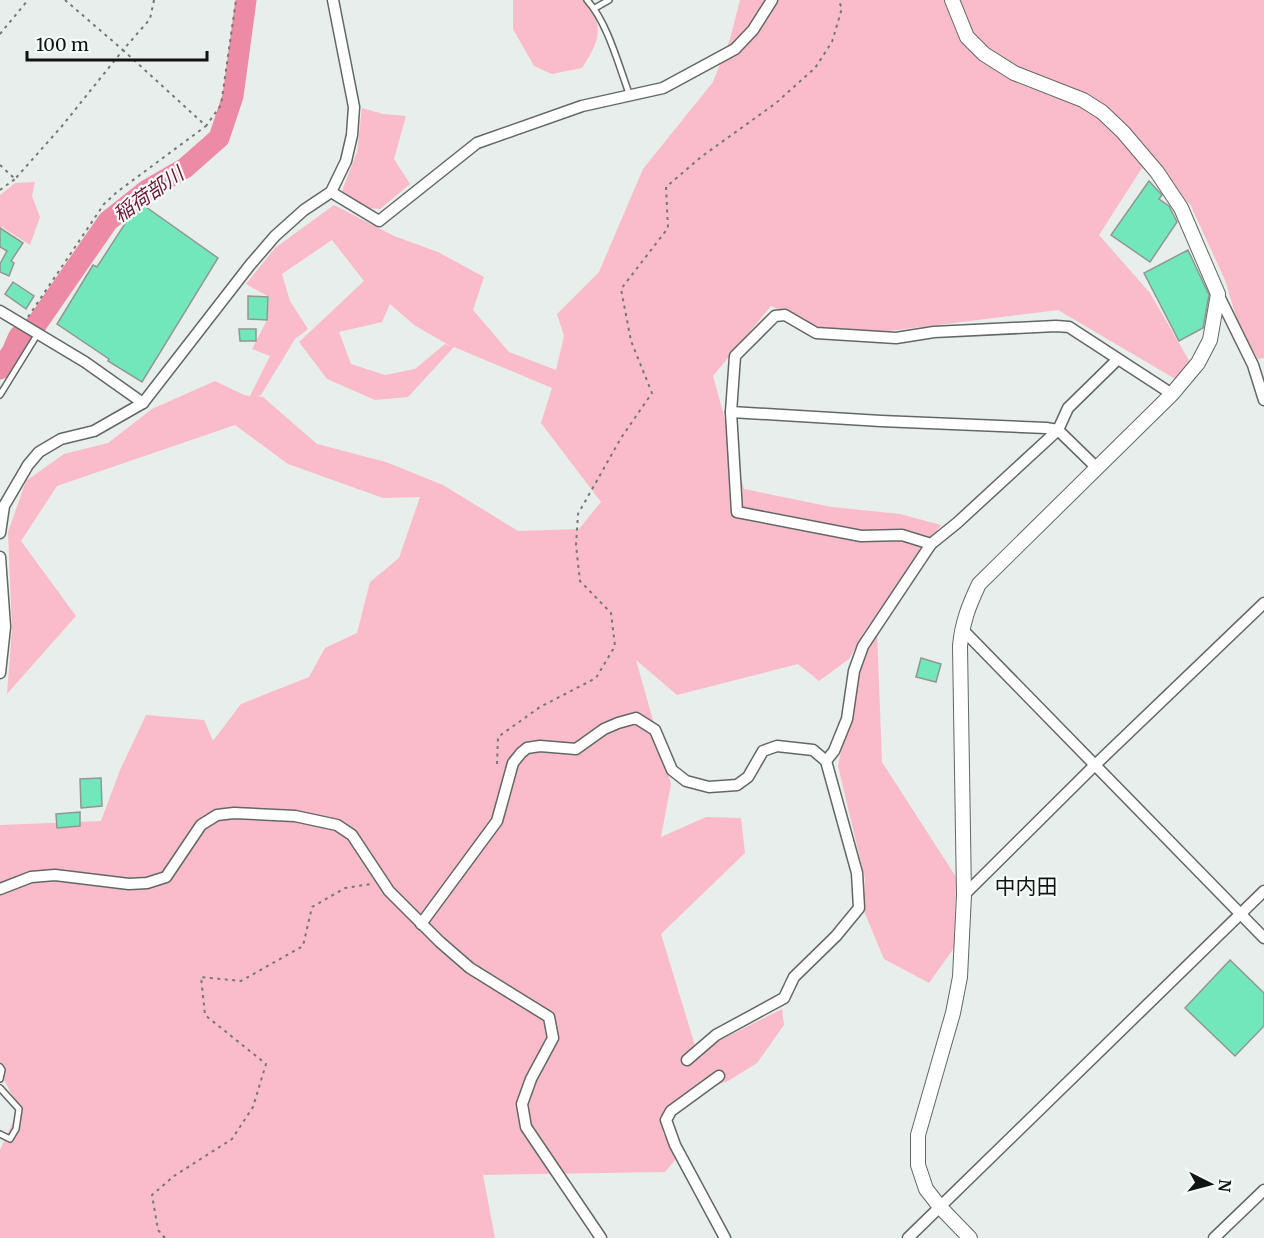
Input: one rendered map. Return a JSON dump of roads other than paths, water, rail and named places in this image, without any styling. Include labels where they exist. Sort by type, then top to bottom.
[{"type":"street","points":[[0,533],[4,506],[28,465],[39,452],[60,439],[94,431],[143,403],[275,236],[304,210],[331,192],[346,161],[352,135],[354,107],[333,0]]},
{"type":"street","points":[[331,192],[379,221],[477,143],[582,106],[663,88],[735,49],[753,30],[772,0]]},
{"type":"street","points":[[952,0],[967,37],[984,54],[1014,72],[1083,100],[1102,112],[1123,132],[1157,172],[1174,196],[1195,237],[1218,294],[1253,365],[1264,400]]},
{"type":"street","points":[[970,1238],[926,1189],[918,1165],[918,1135],[953,1013],[960,978],[964,895],[960,646],[962,629],[968,607],[979,584],[1172,394],[1198,363],[1210,340],[1218,294]]},
{"type":"street","points":[[0,311],[85,362],[143,403]]},
{"type":"street","points":[[931,544],[902,535],[861,536],[736,512],[731,412],[735,356],[776,316],[785,315],[816,333],[896,338],[934,332],[1069,327],[1172,394]]},
{"type":"street","points":[[826,761],[834,752],[847,719],[854,671],[864,646],[931,544],[1058,430],[1068,408],[1117,360]]},
{"type":"street","points":[[731,412],[1046,428],[1058,430],[1097,468]]},
{"type":"street","points":[[0,557],[5,627],[0,673]]},
{"type":"street","points":[[964,895],[1264,603]]},
{"type":"street","points":[[962,629],[1264,938]]},
{"type":"street","points":[[421,924],[497,821],[513,763],[527,748],[540,746],[576,749],[604,729],[636,718],[655,730],[672,770],[686,781],[709,787],[737,785],[748,777],[763,751],[777,746],[813,750],[826,761],[857,873],[860,908],[836,936],[794,977],[783,999],[716,1035],[687,1060]]},
{"type":"street","points":[[0,889],[31,877],[55,875],[129,884],[147,883],[166,877],[201,825],[217,815],[234,813],[295,816],[337,825],[352,835],[389,891],[421,924],[470,968],[549,1017],[553,1038],[531,1079],[522,1104],[526,1126],[601,1238]]},
{"type":"street","points":[[908,1238],[1264,891]]},
{"type":"street","points":[[719,1076],[671,1111],[666,1120],[675,1145],[725,1238]]},
{"type":"street","points":[[1214,1238],[1264,1190]]},
{"type":"lane","points":[[587,0],[595,8],[630,96]]},
{"type":"lane","points":[[595,8],[609,0]]},
{"type":"lane","points":[[0,395],[37,335]]},
{"type":"lane","points":[[0,1067],[2,1070],[0,1079]]},
{"type":"lane","points":[[0,1088],[19,1108],[16,1129],[10,1139],[0,1134]]},
{"type":"waterway","name":"稲荷部川","points":[[0,369],[12,352],[19,336],[36,325],[108,221],[147,190],[185,168],[219,138],[233,96],[246,0]]},
{"type":"district","name":"中内田","points":[[1026,886]]}]
